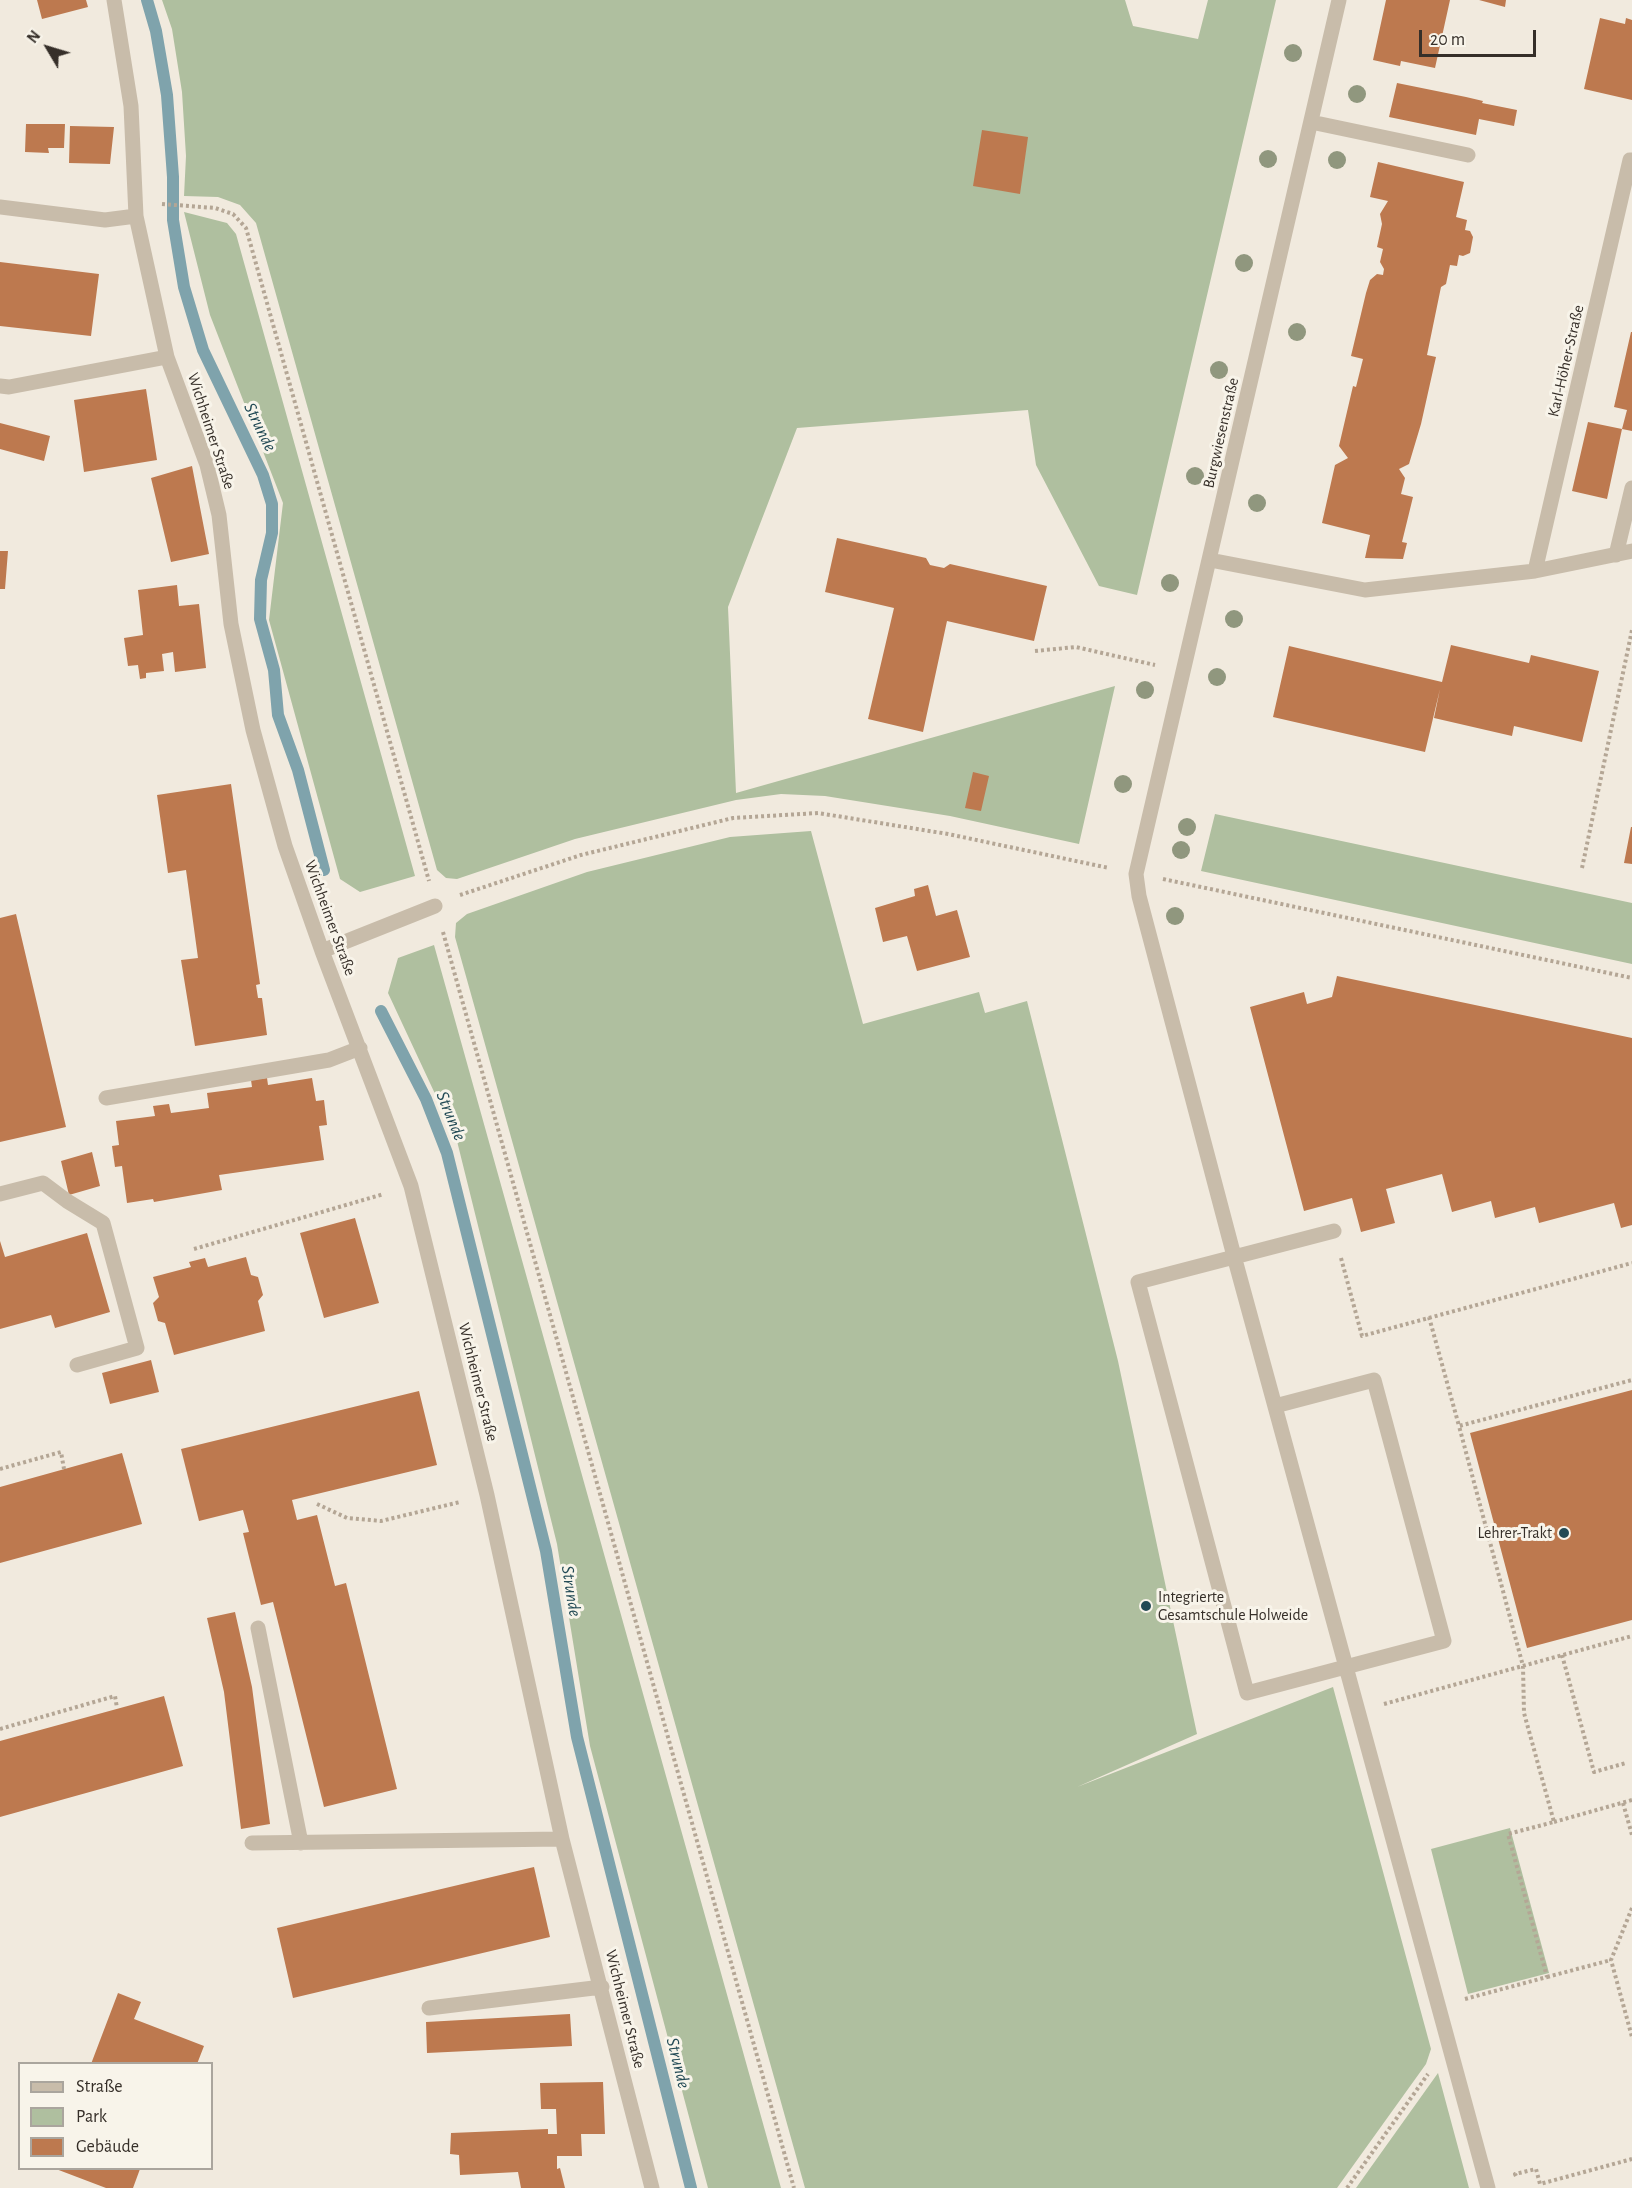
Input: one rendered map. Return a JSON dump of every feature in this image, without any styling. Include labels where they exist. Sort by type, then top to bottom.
[{"type":"street","name":"Wichheimer Straße","points":[[114,0],[131,106],[136,216],[167,357],[207,465],[219,515],[231,624],[254,730],[285,846],[411,1186],[487,1496],[562,1839],[652,2188]]},
{"type":"street","name":"Burgwiesenstraße","points":[[1136,874],[1339,0]]},
{"type":"street","points":[[1311,122],[1468,155]]},
{"type":"street","name":"Karl-Höher-Straße","points":[[1535,571],[1630,160],[1632,160]]},
{"type":"street","points":[[0,207],[105,219],[136,216]]},
{"type":"street","points":[[0,386],[9,387],[167,357]]},
{"type":"street","points":[[1616,555],[1632,488]]},
{"type":"street","points":[[1210,560],[1365,590],[1535,571],[1632,552]]},
{"type":"street","points":[[1136,874],[1139,896],[1234,1256],[1488,2188]]},
{"type":"street","points":[[322,951],[435,906]]},
{"type":"street","points":[[106,1098],[329,1060],[360,1048]]},
{"type":"street","points":[[0,1194],[43,1183],[103,1223],[137,1348],[77,1365]]},
{"type":"street","points":[[1275,1406],[1374,1380],[1444,1641],[1247,1693],[1138,1282],[1334,1231]]},
{"type":"street","points":[[258,1628],[301,1843]]},
{"type":"street","points":[[252,1844],[562,1839]]},
{"type":"street","points":[[429,2008],[602,1987]]},
{"type":"path","points":[[164,204],[215,208],[233,214],[246,228],[794,2188]]},
{"type":"path","points":[[1582,868],[1632,630]]},
{"type":"path","points":[[1035,651],[1076,647],[1184,671]]},
{"type":"path","points":[[435,906],[461,895],[581,855],[733,818],[818,813],[948,834],[1632,978]]},
{"type":"path","points":[[194,1249],[411,1186]]},
{"type":"path","points":[[1334,1231],[1362,1336],[1632,1263]]},
{"type":"path","points":[[1429,1317],[1523,1666],[1524,1713],[1554,1822]]},
{"type":"path","points":[[1459,1426],[1632,1380]]},
{"type":"path","points":[[0,1469],[61,1452],[64,1469]]},
{"type":"path","points":[[317,1504],[346,1518],[381,1521],[487,1496]]},
{"type":"path","points":[[1358,1711],[1632,1636]]},
{"type":"path","points":[[1562,1655],[1594,1772],[1626,1763]]},
{"type":"path","points":[[0,1729],[116,1696],[117,1708]]},
{"type":"path","points":[[1547,1977],[1508,1834],[1632,1800]]},
{"type":"path","points":[[1623,1803],[1632,1835]]},
{"type":"path","points":[[1632,1908],[1611,1960],[1632,2037]]},
{"type":"path","points":[[1438,2006],[1611,1960]]},
{"type":"path","points":[[1347,2188],[1435,2064],[1452,2058]]},
{"type":"path","points":[[1518,2184],[1515,2174],[1536,2169],[1540,2184],[1632,2159]]},
{"type":"green space","points":[[162,0],[1125,0],[1133,26],[1198,39],[1208,0],[1276,0],[1137,595],[1099,586],[1036,465],[1028,410],[797,428],[728,607],[736,793],[1115,686],[1079,844],[950,816],[825,796],[781,794],[736,800],[575,839],[457,879],[446,878],[437,870],[256,223],[240,205],[218,197],[184,196],[186,156],[182,92],[172,29]]},
{"type":"green space","points":[[184,212],[227,223],[236,234],[415,876],[360,892],[340,879],[269,620],[283,503],[210,315]]},
{"type":"green space","points":[[1215,814],[1632,903],[1632,964],[1201,871]]},
{"type":"green space","points":[[811,831],[863,1024],[979,992],[985,1013],[1027,1001],[1118,1361],[1197,1734],[1077,1787],[1333,1687],[1431,2049],[1426,2064],[1337,2188],[805,2188],[455,937],[456,923],[467,914],[587,872],[730,837]]},
{"type":"green space","points":[[434,945],[781,2188],[708,2188],[590,1746],[557,1544],[457,1141],[388,993],[398,958]]},
{"type":"green space","points":[[1510,1828],[1549,1973],[1468,1994],[1431,1849]]},
{"type":"green space","points":[[1438,2073],[1469,2188],[1356,2188]]},
{"type":"building","points":[[37,0],[86,0],[88,7],[42,19]]},
{"type":"building","points":[[1386,0],[1450,0],[1435,68],[1401,61],[1400,66],[1373,60]]},
{"type":"building","points":[[1479,0],[1506,0],[1505,7]]},
{"type":"building","points":[[1600,18],[1625,24],[1626,18],[1632,20],[1632,100],[1584,89]]},
{"type":"building","points":[[1397,83],[1517,110],[1514,126],[1479,119],[1476,135],[1389,117]]},
{"type":"building","points":[[26,124],[65,124],[64,148],[48,148],[49,153],[25,152]]},
{"type":"building","points":[[70,126],[114,127],[110,164],[69,163]]},
{"type":"building","points":[[982,130],[1028,137],[1020,194],[973,186]]},
{"type":"building","points":[[1378,162],[1464,182],[1456,217],[1467,220],[1465,230],[1470,231],[1473,237],[1470,253],[1459,255],[1457,266],[1450,265],[1446,284],[1441,287],[1427,355],[1436,357],[1421,424],[1409,464],[1399,469],[1405,478],[1401,494],[1413,497],[1402,542],[1407,543],[1403,559],[1365,558],[1370,535],[1322,523],[1335,465],[1348,458],[1339,446],[1353,386],[1356,387],[1363,359],[1351,356],[1366,293],[1370,280],[1377,274],[1383,275],[1384,269],[1380,262],[1383,249],[1377,247],[1382,224],[1380,214],[1388,201],[1370,197]]},
{"type":"building","points":[[0,262],[99,274],[91,336],[0,326]]},
{"type":"building","points":[[1631,332],[1632,431],[1622,429],[1627,410],[1614,407]]},
{"type":"building","points":[[146,389],[157,460],[84,472],[74,400]]},
{"type":"building","points":[[1588,422],[1622,429],[1607,499],[1572,491]]},
{"type":"building","points":[[0,423],[50,436],[44,461],[0,449]]},
{"type":"building","points":[[192,466],[209,554],[171,562],[151,478]]},
{"type":"building","points":[[837,538],[926,558],[930,565],[944,568],[950,564],[1047,586],[1034,641],[947,621],[923,732],[868,719],[894,608],[825,592]]},
{"type":"building","points":[[0,551],[8,551],[5,589],[0,589]]},
{"type":"building","points":[[177,585],[179,606],[199,604],[206,668],[175,672],[173,652],[162,654],[164,671],[146,673],[146,678],[140,679],[138,665],[128,666],[124,638],[143,635],[138,590]]},
{"type":"building","points":[[1451,645],[1529,663],[1531,655],[1599,671],[1582,742],[1514,726],[1512,736],[1434,718],[1440,689],[1425,752],[1273,717],[1289,646],[1442,682]]},
{"type":"building","points":[[973,772],[989,776],[981,811],[965,808]]},
{"type":"building","points":[[231,784],[260,984],[256,985],[258,998],[262,998],[267,1035],[195,1046],[181,960],[198,958],[186,870],[168,873],[157,795]]},
{"type":"building","points":[[1632,827],[1632,864],[1624,863]]},
{"type":"building","points":[[928,885],[936,916],[957,910],[970,957],[917,971],[907,936],[883,942],[875,908],[915,896],[914,889]]},
{"type":"building","points":[[16,914],[66,1127],[0,1142],[0,918]]},
{"type":"building","points":[[1337,976],[1632,1038],[1632,1225],[1621,1228],[1614,1203],[1539,1223],[1535,1207],[1495,1218],[1491,1201],[1452,1212],[1442,1174],[1386,1189],[1395,1223],[1361,1232],[1352,1198],[1304,1211],[1250,1007],[1304,992],[1307,1004],[1332,997]]},
{"type":"building","points":[[267,1078],[268,1085],[312,1078],[316,1101],[324,1100],[327,1125],[319,1126],[324,1160],[219,1175],[222,1190],[154,1202],[153,1199],[127,1203],[122,1166],[115,1167],[112,1146],[119,1145],[116,1121],[155,1116],[153,1106],[169,1104],[171,1113],[209,1108],[207,1093],[252,1087],[251,1080]]},
{"type":"building","points":[[92,1152],[100,1186],[69,1195],[61,1161]]},
{"type":"building","points":[[355,1218],[379,1303],[324,1318],[300,1233]]},
{"type":"building","points":[[87,1233],[110,1312],[55,1328],[51,1315],[0,1329],[0,1241],[5,1257]]},
{"type":"building","points":[[246,1257],[251,1275],[258,1277],[263,1295],[258,1301],[265,1331],[174,1355],[165,1323],[158,1321],[153,1303],[159,1297],[153,1277],[191,1267],[189,1262],[205,1258],[208,1267]]},
{"type":"building","points":[[151,1360],[159,1392],[110,1404],[102,1373]]},
{"type":"building","name":"Lehrer-Trakt","points":[[1632,1390],[1632,1620],[1527,1648],[1470,1433]]},
{"type":"building","points":[[419,1391],[437,1465],[292,1500],[297,1520],[317,1515],[335,1586],[346,1583],[397,1789],[324,1807],[273,1602],[261,1605],[243,1533],[249,1532],[243,1510],[199,1521],[181,1449]]},
{"type":"building","points":[[122,1453],[142,1524],[0,1563],[0,1487]]},
{"type":"building","points":[[235,1612],[252,1687],[270,1824],[241,1829],[224,1692],[207,1618]]},
{"type":"building","points":[[164,1696],[183,1766],[0,1817],[0,1741]]},
{"type":"building","points":[[534,1867],[550,1937],[293,1998],[277,1928]]},
{"type":"building","points":[[118,1993],[141,2002],[134,2019],[204,2046],[198,2062],[92,2062]]},
{"type":"building","points":[[570,2014],[572,2046],[427,2053],[426,2022]]},
{"type":"building","points":[[603,2082],[605,2134],[581,2134],[582,2156],[557,2156],[557,2169],[560,2168],[565,2188],[521,2188],[518,2172],[460,2175],[459,2155],[450,2154],[451,2133],[548,2129],[548,2134],[557,2134],[556,2109],[541,2109],[540,2083]]},
{"type":"building","points":[[59,2170],[140,2170],[133,2188],[106,2188]]},
{"type":"waterway","name":"Strunde","points":[[147,0],[156,31],[167,95],[173,177],[173,220],[184,287],[203,350],[263,475],[272,504],[272,533],[261,580],[260,619],[274,670],[278,715],[298,770],[324,870]]},
{"type":"waterway","name":"Strunde","points":[[381,1011],[426,1099],[447,1153],[546,1551],[577,1737],[691,2188]]},
{"type":"place","name":"Lehrer-Trakt","points":[[1564,1533]]},
{"type":"place","name":"Integrierte Gesamtschule Holweide","points":[[1146,1606]]}]
